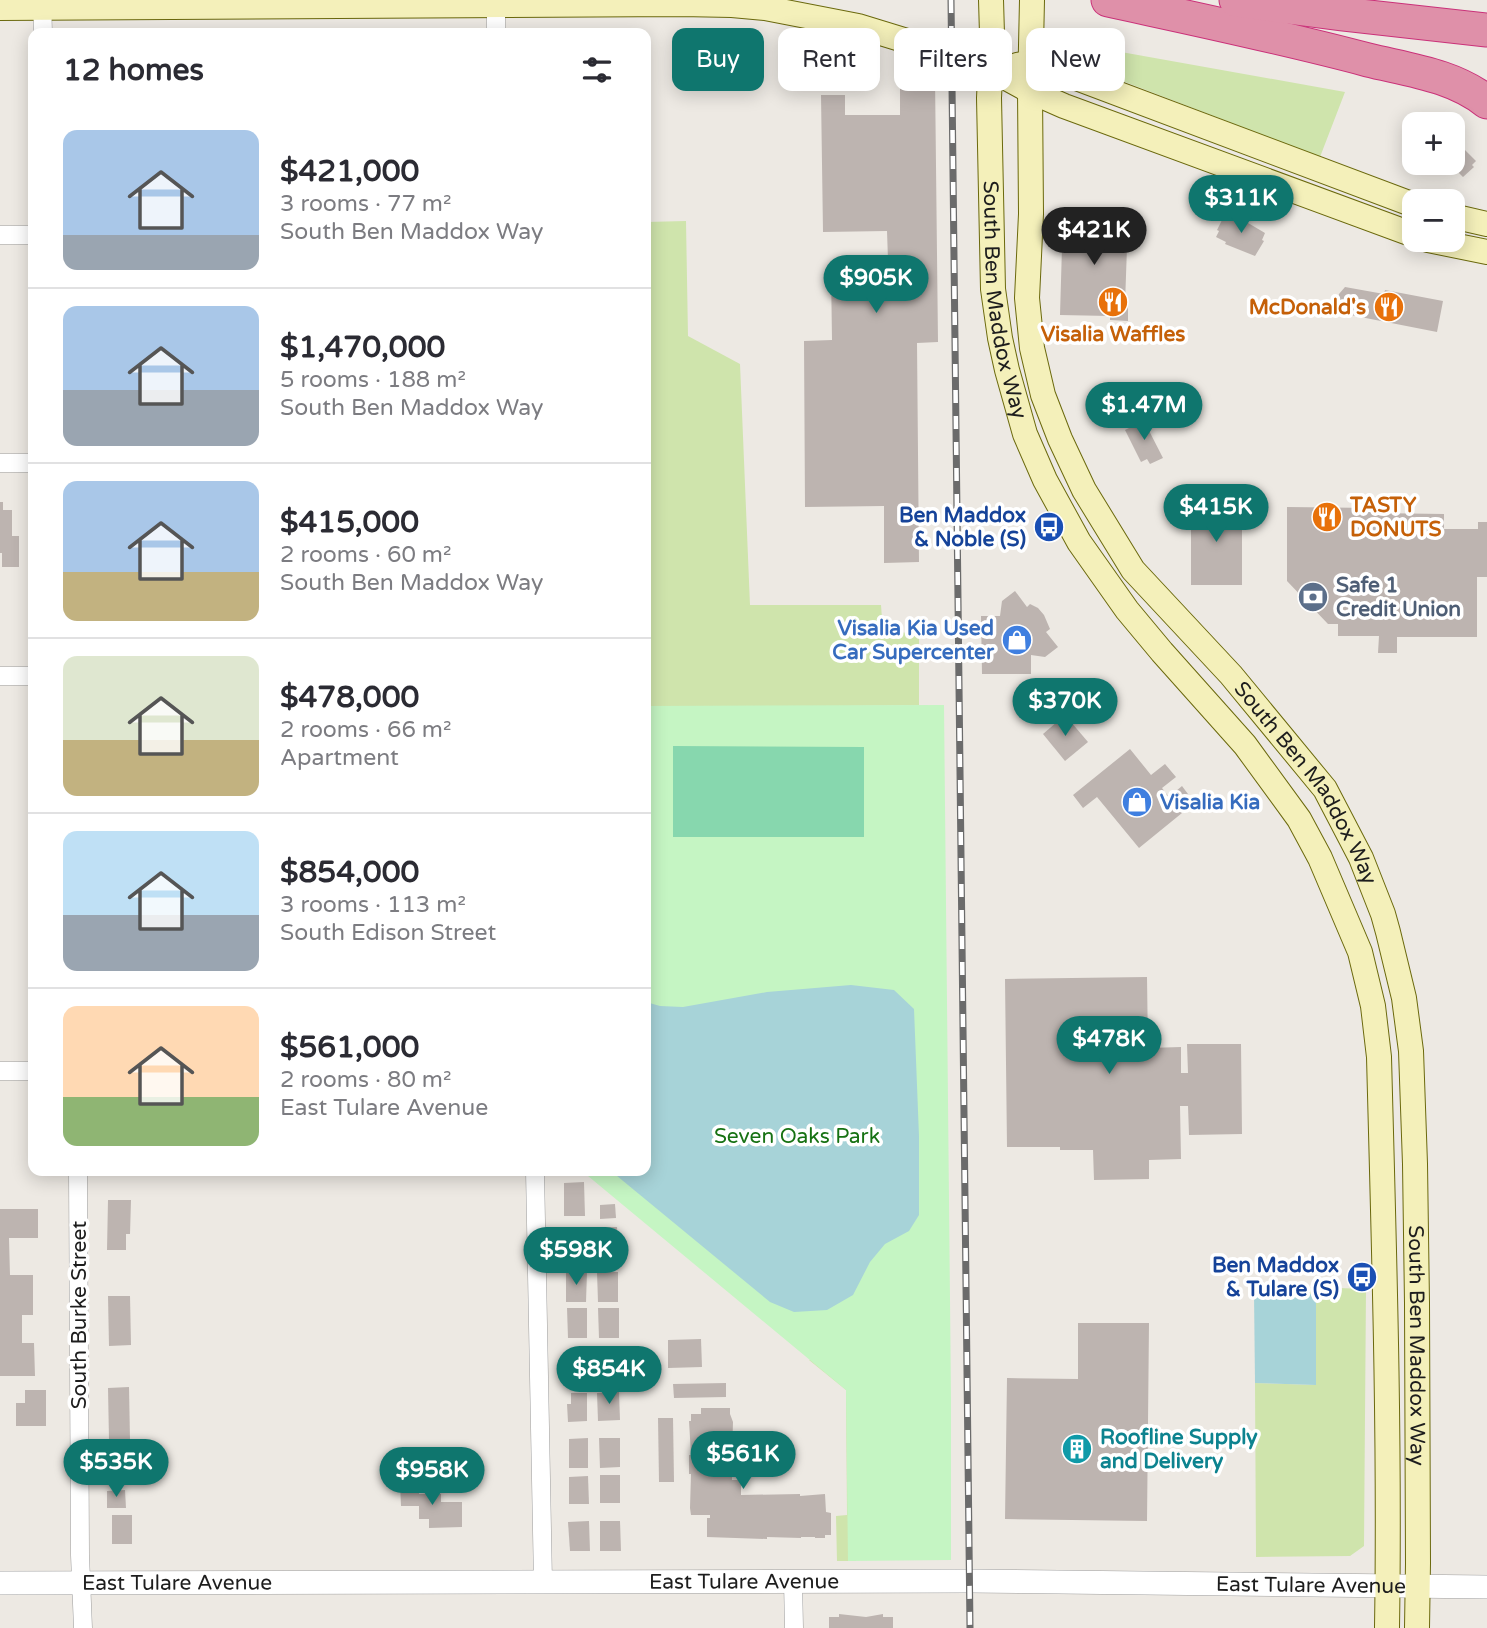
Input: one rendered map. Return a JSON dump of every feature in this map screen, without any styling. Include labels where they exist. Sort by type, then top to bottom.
[{"type":"highway","points":[[1108,0],[1436,76],[1467,88],[1487,102]]},
{"type":"highway","points":[[1237,0],[1487,30]]},
{"type":"main road","points":[[0,8],[42,4],[691,4],[765,8],[858,26],[894,37]]},
{"type":"main road","name":"South Ben Maddox Way","points":[[991,28],[992,7]]},
{"type":"main road","name":"South Ben Maddox Way","points":[[1033,10],[1033,28]]},
{"type":"main road","name":"South Ben Maddox Way","points":[[989,91],[994,297],[1010,385],[1045,480],[1079,542],[1127,610],[1245,745],[1298,819],[1320,858],[1360,952],[1373,1006],[1379,1057],[1386,1406],[1387,1628]]},
{"type":"main road","points":[[1030,91],[1402,232]]},
{"type":"main road","name":"South Ben Maddox Way","points":[[1030,91],[1031,214],[1027,298],[1032,348],[1043,395],[1060,439],[1083,491],[1133,570],[1231,676],[1325,789],[1361,858],[1383,914],[1404,998],[1411,1051],[1417,1303],[1417,1628]]},
{"type":"main road","points":[[1111,91],[1402,200]]},
{"type":"main road","points":[[1465,219],[1487,223]]},
{"type":"main road","points":[[1465,248],[1487,252]]},
{"type":"main road","points":[[1360,952],[1377,964],[1381,971],[1392,1034],[1398,1118],[1401,1128],[1414,1134]]},
{"type":"street","points":[[42,4],[43,28]]},
{"type":"street","points":[[496,5],[496,28]]},
{"type":"street","points":[[0,234],[28,234]]},
{"type":"street","points":[[0,463],[28,463]]},
{"type":"street","points":[[0,676],[28,676]]},
{"type":"street","points":[[0,1071],[28,1071]]},
{"type":"street","name":"South Burke Street","points":[[78,1176],[80,1555],[83,1628]]},
{"type":"street","points":[[535,1176],[542,1582]]},
{"type":"street","points":[[793,1581],[794,1628]]},
{"type":"street","name":"East Tulare Avenue","points":[[0,1583],[997,1581],[1487,1587]]},
{"type":"green space","points":[[1125,53],[1345,92],[1320,157],[1125,82]]},
{"type":"green space","points":[[686,221],[688,336],[740,364],[750,605],[881,605],[883,632],[919,633],[919,705],[944,705],[651,708],[651,222]]},
{"type":"green space","name":"Seven Oaks Park","points":[[944,705],[951,1560],[848,1561],[846,1390],[588,1176],[651,1176],[651,706]]},
{"type":"green space","points":[[673,746],[864,747],[864,837],[673,837]]},
{"type":"green space","points":[[1254,1285],[1366,1289],[1364,1546],[1350,1556],[1256,1557],[1255,1383],[1316,1385],[1316,1295],[1254,1293]]},
{"type":"green space","points":[[850,1351],[856,1561],[837,1561],[836,1516],[847,1515],[846,1390],[809,1360]]},
{"type":"water","points":[[851,985],[894,990],[914,1009],[919,1215],[909,1231],[885,1244],[870,1262],[853,1295],[827,1310],[794,1312],[770,1302],[617,1176],[651,1176],[651,1003],[683,1007],[767,992]]},
{"type":"water","points":[[1254,1293],[1316,1294],[1316,1385],[1255,1383]]},
{"type":"building","points":[[900,91],[935,91],[938,342],[917,343],[919,562],[884,563],[884,506],[805,507],[804,341],[832,340],[831,271],[866,271],[866,260],[888,260],[887,231],[823,232],[821,95],[845,95],[845,115],[900,115]]},
{"type":"building","points":[[1465,150],[1476,161],[1472,165],[1474,167],[1463,177],[1461,175],[1465,175]]},
{"type":"building","points":[[1063,213],[1078,214],[1078,217],[1128,219],[1125,304],[1128,304],[1128,321],[1110,320],[1110,316],[1060,315]]},
{"type":"building","points":[[1226,215],[1242,222],[1243,220],[1265,233],[1262,240],[1264,241],[1255,256],[1225,244],[1226,242],[1216,237]]},
{"type":"building","name":"McDonald's","points":[[1345,287],[1384,294],[1385,290],[1443,301],[1437,332],[1335,312],[1339,294]]},
{"type":"building","points":[[1142,417],[1163,458],[1150,464],[1147,459],[1141,462],[1125,430]]},
{"type":"building","points":[[1187,501],[1203,501],[1203,505],[1242,505],[1242,585],[1191,585],[1191,518],[1187,518]]},
{"type":"building","points":[[0,502],[3,502],[3,510],[12,510],[12,536],[19,536],[19,567],[2,567]]},
{"type":"building","points":[[1287,507],[1374,508],[1374,513],[1444,514],[1444,529],[1478,529],[1478,522],[1487,522],[1487,577],[1477,577],[1477,637],[1397,637],[1397,653],[1378,653],[1379,636],[1338,636],[1338,624],[1328,624],[1287,581]]},
{"type":"building","name":"Visalia Kia Used Car Supercenter","points":[[1015,591],[1027,607],[1030,604],[1044,615],[1050,629],[1046,632],[1058,647],[1045,657],[1031,655],[1031,674],[982,674],[981,616],[1000,616],[1002,601]]},
{"type":"building","points":[[1065,715],[1088,742],[1065,761],[1043,734]]},
{"type":"building","name":"Visalia Kia","points":[[1130,749],[1151,775],[1165,764],[1176,777],[1162,788],[1169,797],[1182,786],[1191,798],[1179,809],[1182,813],[1139,848],[1097,797],[1083,808],[1073,795]]},
{"type":"building","points":[[1147,977],[1148,1048],[1181,1047],[1181,1073],[1188,1073],[1187,1044],[1241,1044],[1242,1134],[1189,1135],[1188,1106],[1180,1106],[1181,1159],[1149,1160],[1149,1179],[1094,1180],[1093,1150],[1007,1147],[1005,979]]},
{"type":"building","points":[[584,1182],[585,1216],[564,1216],[564,1183]]},
{"type":"building","points":[[108,1200],[131,1200],[130,1234],[126,1234],[126,1250],[107,1250]]},
{"type":"building","points":[[615,1204],[616,1218],[600,1219],[600,1205]]},
{"type":"building","points":[[0,1209],[38,1209],[38,1238],[9,1238],[10,1275],[33,1275],[33,1315],[22,1315],[22,1343],[34,1343],[35,1376],[0,1376]]},
{"type":"building","points":[[566,1227],[585,1227],[586,1255],[566,1256]]},
{"type":"building","points":[[597,1227],[617,1227],[618,1255],[597,1256]]},
{"type":"building","points":[[566,1272],[587,1272],[586,1302],[566,1302]]},
{"type":"building","points":[[597,1272],[618,1272],[618,1302],[598,1302]]},
{"type":"building","points":[[108,1296],[130,1296],[131,1345],[109,1346]]},
{"type":"building","points":[[567,1308],[587,1308],[587,1338],[568,1338]]},
{"type":"building","points":[[598,1308],[619,1308],[619,1338],[599,1338]]},
{"type":"building","name":"Roofline Supply and Delivery","points":[[1078,1323],[1149,1323],[1147,1521],[1005,1519],[1007,1378],[1078,1379]]},
{"type":"building","points":[[701,1339],[702,1367],[668,1368],[668,1340]]},
{"type":"building","points":[[587,1355],[588,1385],[569,1386],[569,1356]]},
{"type":"building","points":[[598,1355],[619,1355],[619,1385],[599,1385]]},
{"type":"building","points":[[726,1383],[726,1397],[674,1398],[673,1384]]},
{"type":"building","points":[[129,1387],[130,1440],[109,1440],[108,1388]]},
{"type":"building","points":[[25,1390],[46,1390],[46,1426],[16,1426],[16,1403],[25,1403]]},
{"type":"building","points":[[619,1392],[620,1420],[598,1421],[597,1393]]},
{"type":"building","points":[[571,1393],[587,1393],[587,1421],[568,1422],[567,1404],[571,1404]]},
{"type":"building","points":[[701,1408],[730,1408],[734,1455],[732,1480],[741,1480],[741,1495],[825,1494],[826,1512],[831,1513],[831,1535],[825,1535],[825,1538],[767,1539],[707,1537],[707,1518],[710,1518],[710,1515],[691,1515],[690,1508],[689,1421],[691,1414],[701,1414]]},
{"type":"building","points":[[658,1418],[673,1418],[674,1482],[659,1482]]},
{"type":"building","points":[[588,1438],[588,1468],[569,1468],[569,1439]]},
{"type":"building","points":[[599,1438],[620,1438],[620,1467],[600,1468]]},
{"type":"building","points":[[600,1475],[620,1475],[620,1503],[600,1503]]},
{"type":"building","points":[[588,1476],[589,1504],[569,1504],[569,1477]]},
{"type":"building","points":[[400,1482],[419,1482],[419,1494],[441,1494],[441,1502],[462,1502],[462,1527],[429,1528],[429,1519],[419,1519],[419,1506],[401,1506]]},
{"type":"building","points":[[125,1490],[126,1508],[107,1508],[107,1491]]},
{"type":"building","points":[[112,1515],[132,1515],[132,1544],[112,1544]]},
{"type":"building","points":[[589,1521],[590,1551],[570,1551],[568,1522]]},
{"type":"building","points":[[600,1521],[620,1521],[621,1551],[600,1551]]},
{"type":"building","points":[[839,1614],[866,1617],[883,1614],[883,1617],[893,1617],[893,1628],[829,1628],[829,1617],[839,1617]]},
{"type":"railway","points":[[951,0],[970,1628]]},
{"type":"place","name":"Visalia Waffles","points":[[1113,302]]},
{"type":"place","name":"McDonald's","points":[[1389,307]]},
{"type":"place","name":"TASTY DONUTS","points":[[1327,517]]},
{"type":"place","name":"Ben Maddox & Noble (S)","points":[[1049,527]]},
{"type":"place","name":"Safe 1 Credit Union","points":[[1313,597]]},
{"type":"place","name":"Visalia Kia Used Car Supercenter","points":[[1017,640]]},
{"type":"place","name":"Visalia Kia","points":[[1137,802]]},
{"type":"place","name":"Ben Maddox & Tulare (S)","points":[[1362,1277]]},
{"type":"place","name":"Roofline Supply and Delivery","points":[[1077,1449]]}]
